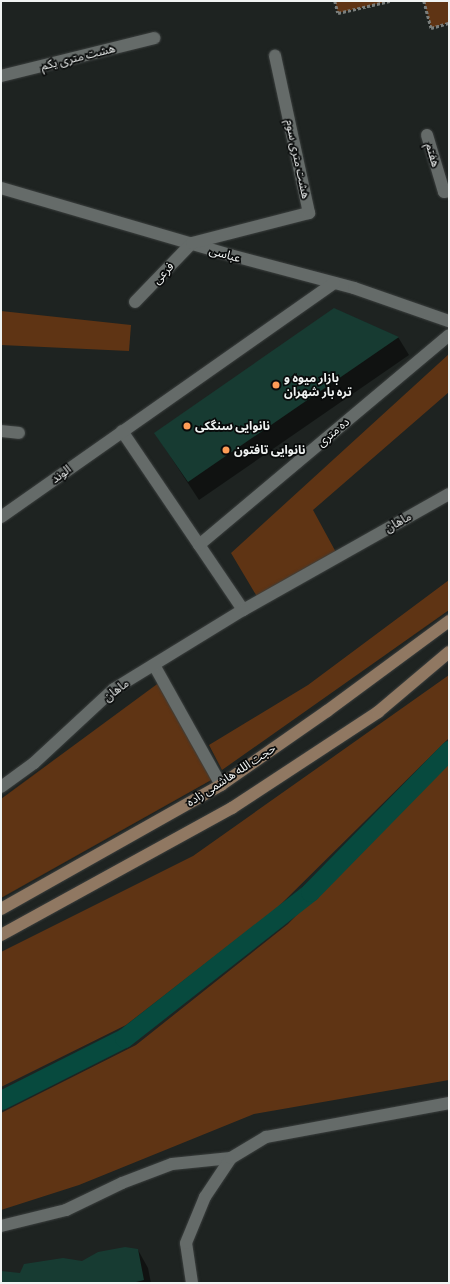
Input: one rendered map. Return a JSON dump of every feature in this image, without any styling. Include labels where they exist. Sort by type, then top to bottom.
[{"type":"street","name":"هشت متری یکم","points":[[1,76],[154,38]]},
{"type":"street","name":"هشت متری سوم","points":[[192,243],[309,213],[275,56]]},
{"type":"street","name":"هفتم","points":[[427,135],[444,192],[449,191]]},
{"type":"street","name":"عباسی","points":[[1,188],[354,288],[449,321]]},
{"type":"street","name":"فرعی","points":[[134,302],[192,243]]},
{"type":"street","name":"الوند","points":[[1,517],[334,283]]},
{"type":"street","name":"ده متری","points":[[199,545],[449,335]]},
{"type":"street","points":[[1,431],[19,433]]},
{"type":"street","points":[[122,431],[243,610]]},
{"type":"street","name":"ماهان","points":[[1,787],[34,763],[114,689],[243,610],[449,494]]},
{"type":"street","name":"حجت الله هاشمی زاده","points":[[1,909],[221,785],[327,711],[449,621]]},
{"type":"street","points":[[1,935],[232,808],[378,712],[449,652]]},
{"type":"street","points":[[154,665],[221,785]]},
{"type":"street","points":[[1,1226],[66,1210],[122,1183],[172,1164],[231,1158],[266,1137],[449,1103]]},
{"type":"street","points":[[192,1283],[186,1243],[205,1197],[231,1158]]},
{"type":"path","points":[[335,1],[338,13],[378,2],[390,1]]},
{"type":"path","points":[[424,1],[431,28],[449,23]]},
{"type":"shaded area","points":[[335,1],[390,1],[338,13]]},
{"type":"shaded area","points":[[424,1],[449,1],[449,23],[431,28]]},
{"type":"shaded area","points":[[1,311],[131,325],[129,351],[1,345]]},
{"type":"shaded area","points":[[449,354],[449,392],[313,510],[338,556],[259,600],[231,553]]},
{"type":"shaded area","points":[[449,580],[449,610],[222,770],[209,745],[308,685]]},
{"type":"shaded area","points":[[449,675],[449,738],[277,908],[126,1025],[1,1087],[1,952],[193,856]]},
{"type":"shaded area","points":[[164,679],[213,779],[1,898],[1,799]]},
{"type":"shaded area","points":[[449,759],[449,1080],[254,1114],[79,1185],[1,1210],[1,1113],[136,1045],[288,924]]},
{"type":"building","name":"بازار میوه و تره بار شهران","points":[[334,308],[399,337],[188,482],[154,433]]},
{"type":"building","points":[[125,1247],[138,1249],[144,1280],[132,1283],[1,1283],[1,1271],[20,1273],[24,1264],[63,1258],[82,1261],[98,1252]]},
{"type":"waterway","points":[[1,1100],[124,1038],[310,892],[449,750]]},
{"type":"place","name":"بازار میوه و تره بار شهران","points":[[276,385]]},
{"type":"place","name":"نانوایی سنگکی","points":[[187,426]]},
{"type":"place","name":"نانوایی تافتون","points":[[226,450]]}]
